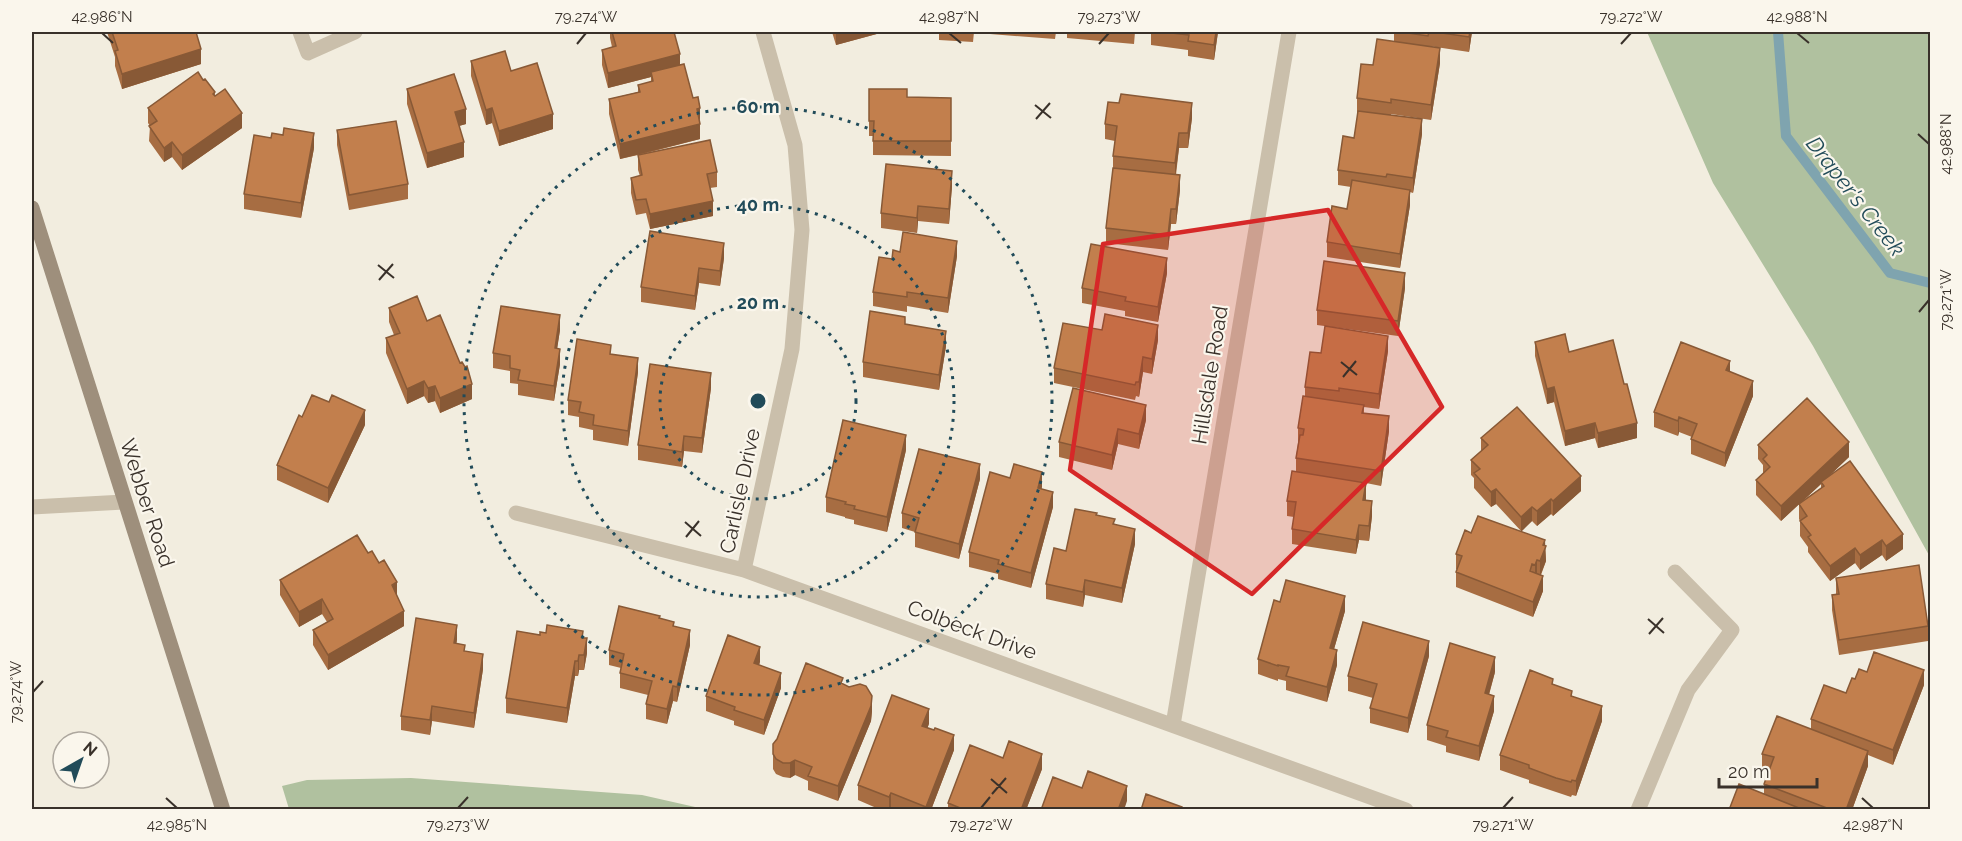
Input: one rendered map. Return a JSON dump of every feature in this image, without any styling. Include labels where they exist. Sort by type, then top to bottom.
[{"type":"main road","name":"Webber Road","points":[[32,208],[223,810]]},
{"type":"street","points":[[300,32],[308,53],[355,32]]},
{"type":"street","name":"Carlisle Drive","points":[[744,570],[792,349],[802,230],[795,145],[763,32]]},
{"type":"street","name":"Hillsdale Road","points":[[1173,725],[1289,32]]},
{"type":"street","points":[[32,507],[124,502]]},
{"type":"street","name":"Colbeck Drive","points":[[516,513],[744,570],[1406,810]]},
{"type":"street","points":[[1638,810],[1688,690],[1732,630],[1675,572]]},
{"type":"highlighted area","points":[[1328,210],[1442,407],[1252,594],[1070,470],[1103,244]]},
{"type":"green space","points":[[1647,32],[1930,32],[1930,557],[1813,346],[1713,183]]},
{"type":"green space","points":[[411,778],[642,795],[704,809],[289,809],[282,786],[307,780]]},
{"type":"building","points":[[112,32],[196,32],[201,49],[122,74]]},
{"type":"building","points":[[612,32],[674,32],[680,54],[608,73],[602,50],[616,46]]},
{"type":"building","points":[[1163,32],[1216,32],[1214,45],[1188,41],[1189,35]]},
{"type":"building","points":[[1401,32],[1429,32],[1428,36]]},
{"type":"building","points":[[1435,32],[1470,32],[1469,37]]},
{"type":"building","points":[[1377,39],[1440,48],[1431,105],[1391,99],[1391,103],[1357,98],[1361,64],[1373,65]]},
{"type":"building","points":[[505,51],[511,71],[537,63],[553,114],[499,131],[492,108],[486,110],[471,61]]},
{"type":"building","points":[[684,64],[693,98],[698,97],[700,108],[697,109],[700,124],[620,144],[609,99],[640,92],[638,85],[653,81],[651,72]]},
{"type":"building","points":[[198,72],[215,92],[213,94],[215,96],[225,89],[242,113],[182,155],[172,142],[164,148],[149,126],[157,121],[148,108]]},
{"type":"building","points":[[454,74],[466,109],[455,112],[464,142],[427,153],[407,89]]},
{"type":"building","points":[[869,89],[907,89],[907,97],[951,98],[951,141],[873,141],[874,121],[869,121]]},
{"type":"building","points":[[1121,94],[1192,103],[1188,133],[1179,133],[1175,163],[1113,156],[1117,126],[1105,124],[1108,102],[1119,103]]},
{"type":"building","points":[[1358,111],[1422,119],[1413,178],[1387,174],[1386,177],[1338,170],[1343,136],[1354,138]]},
{"type":"building","points":[[396,121],[408,184],[349,195],[337,130]]},
{"type":"building","points":[[284,128],[314,133],[301,203],[244,194],[254,135],[271,138],[272,133],[283,135]]},
{"type":"building","points":[[710,140],[717,172],[707,174],[713,201],[650,214],[646,199],[636,200],[631,178],[642,175],[638,155]]},
{"type":"building","points":[[886,164],[952,171],[949,209],[918,206],[917,218],[881,213]]},
{"type":"building","points":[[1113,168],[1180,175],[1176,209],[1171,209],[1168,235],[1106,228]]},
{"type":"building","points":[[1352,180],[1410,190],[1400,254],[1327,242],[1332,206],[1347,209]]},
{"type":"building","points":[[650,231],[724,243],[720,271],[699,268],[695,296],[641,287]]},
{"type":"building","points":[[903,232],[957,241],[948,298],[907,292],[907,297],[873,292],[879,257],[892,259],[893,250],[900,252]]},
{"type":"building","points":[[1091,244],[1167,258],[1158,307],[1125,301],[1126,297],[1082,288]]},
{"type":"building","points":[[1324,261],[1405,273],[1398,321],[1317,310]]},
{"type":"building","points":[[417,296],[427,321],[440,315],[460,363],[467,366],[472,384],[440,398],[435,386],[428,388],[424,381],[407,389],[386,338],[400,333],[389,308]]},
{"type":"building","points":[[501,306],[560,315],[555,348],[560,349],[554,386],[518,380],[520,370],[510,368],[510,356],[493,353]]},
{"type":"building","points":[[870,311],[905,317],[905,324],[946,331],[939,375],[863,362]]},
{"type":"building","points":[[1105,314],[1158,325],[1152,359],[1143,357],[1139,382],[1135,385],[1054,368],[1063,323],[1102,330]]},
{"type":"building","points":[[1325,326],[1388,336],[1379,394],[1339,388],[1339,391],[1305,387],[1310,352],[1321,353]]},
{"type":"building","points":[[1565,334],[1569,352],[1613,340],[1637,423],[1598,433],[1595,423],[1565,431],[1554,387],[1547,389],[1535,342]]},
{"type":"building","points":[[577,339],[611,345],[610,354],[638,358],[628,431],[593,425],[594,415],[579,412],[581,402],[568,400]]},
{"type":"building","points":[[1681,342],[1730,361],[1726,370],[1753,381],[1725,453],[1691,439],[1697,424],[1679,417],[1678,421],[1654,412]]},
{"type":"building","points":[[650,364],[711,373],[702,438],[684,436],[682,452],[638,445]]},
{"type":"building","points":[[1073,388],[1146,405],[1139,434],[1118,429],[1112,455],[1059,442]]},
{"type":"building","points":[[312,395],[329,402],[332,395],[365,410],[328,488],[277,465],[299,415],[302,417]]},
{"type":"building","points":[[1303,396],[1364,405],[1362,413],[1389,416],[1381,471],[1296,458],[1300,435],[1303,435],[1304,429],[1298,428]]},
{"type":"building","points":[[1807,398],[1849,442],[1781,506],[1756,480],[1770,467],[1763,459],[1767,455],[1758,445]]},
{"type":"building","points":[[1517,407],[1581,476],[1553,501],[1551,499],[1537,511],[1532,507],[1521,517],[1496,489],[1491,492],[1474,473],[1480,469],[1471,460],[1488,445],[1481,438]]},
{"type":"building","points":[[843,420],[906,435],[887,517],[854,509],[855,506],[845,504],[846,502],[826,497]]},
{"type":"building","points":[[919,449],[980,464],[959,544],[915,532],[919,518],[902,513]]},
{"type":"building","points":[[1850,461],[1903,534],[1886,546],[1882,540],[1860,555],[1855,548],[1830,566],[1808,537],[1811,535],[1800,521],[1807,516],[1799,504],[1824,486],[1821,482]]},
{"type":"building","points":[[1014,464],[1042,472],[1038,488],[1053,492],[1031,573],[998,564],[999,560],[969,552],[990,472],[1010,478]]},
{"type":"building","points":[[1292,471],[1366,483],[1363,500],[1372,501],[1369,526],[1359,525],[1356,540],[1292,529],[1296,502],[1287,501]]},
{"type":"building","points":[[1075,509],[1115,519],[1113,524],[1135,529],[1122,588],[1085,580],[1083,592],[1046,584],[1054,548],[1066,551]]},
{"type":"building","points":[[1478,516],[1545,540],[1543,545],[1546,546],[1540,561],[1537,560],[1535,565],[1532,564],[1530,571],[1543,576],[1533,602],[1456,572],[1462,556],[1456,554],[1465,530],[1471,533]]},
{"type":"building","points":[[357,535],[368,553],[372,551],[379,563],[384,560],[397,582],[392,585],[404,611],[328,655],[313,630],[333,619],[322,599],[299,612],[280,580]]},
{"type":"building","points":[[1919,565],[1928,626],[1839,640],[1832,595],[1839,594],[1836,578]]},
{"type":"building","points":[[1286,580],[1345,596],[1330,648],[1337,650],[1327,687],[1286,676],[1289,667],[1258,659],[1274,600],[1280,602]]},
{"type":"building","points":[[619,606],[660,616],[659,618],[674,622],[673,626],[690,630],[677,687],[673,686],[667,709],[646,704],[652,681],[620,673],[624,654],[609,650]]},
{"type":"building","points":[[416,618],[457,625],[454,643],[465,645],[464,651],[483,654],[474,713],[432,706],[430,720],[401,716]]},
{"type":"building","points":[[1363,622],[1429,641],[1408,718],[1370,708],[1377,684],[1348,676]]},
{"type":"building","points":[[547,625],[583,631],[582,638],[587,638],[584,655],[579,655],[578,661],[575,661],[567,708],[506,698],[517,631],[540,635],[540,632],[546,633]]},
{"type":"building","points":[[728,635],[760,647],[754,663],[781,673],[764,720],[734,710],[735,707],[706,696]]},
{"type":"building","points":[[1450,643],[1495,657],[1485,693],[1494,696],[1479,746],[1446,737],[1448,731],[1427,725]]},
{"type":"building","points":[[1874,652],[1924,670],[1893,750],[1811,719],[1824,685],[1846,693],[1852,678],[1855,679],[1859,669],[1867,672]]},
{"type":"building","points":[[806,663],[843,678],[841,683],[849,687],[860,684],[866,686],[872,696],[871,706],[838,786],[808,776],[812,767],[795,760],[783,763],[773,754],[773,744],[777,739]]},
{"type":"building","points":[[1530,670],[1553,679],[1552,684],[1572,691],[1571,696],[1602,706],[1576,781],[1556,778],[1500,755]]},
{"type":"building","points":[[892,695],[929,709],[922,726],[954,735],[926,807],[891,793],[889,797],[858,785]]},
{"type":"building","points":[[1777,716],[1868,751],[1846,810],[1832,810],[1764,784],[1774,757],[1762,754]]},
{"type":"building","points":[[1009,741],[1042,754],[1021,810],[965,810],[948,803],[970,745],[1003,758]]},
{"type":"building","points":[[1088,771],[1127,786],[1118,810],[1041,810],[1053,777],[1082,788]]},
{"type":"building","points":[[1739,784],[1804,810],[1729,810]]},
{"type":"building","points":[[1146,794],[1182,807],[1181,810],[1141,810]]},
{"type":"waterway","name":"Draper's Creek","points":[[1778,32],[1786,136],[1890,273],[1930,283]]}]
